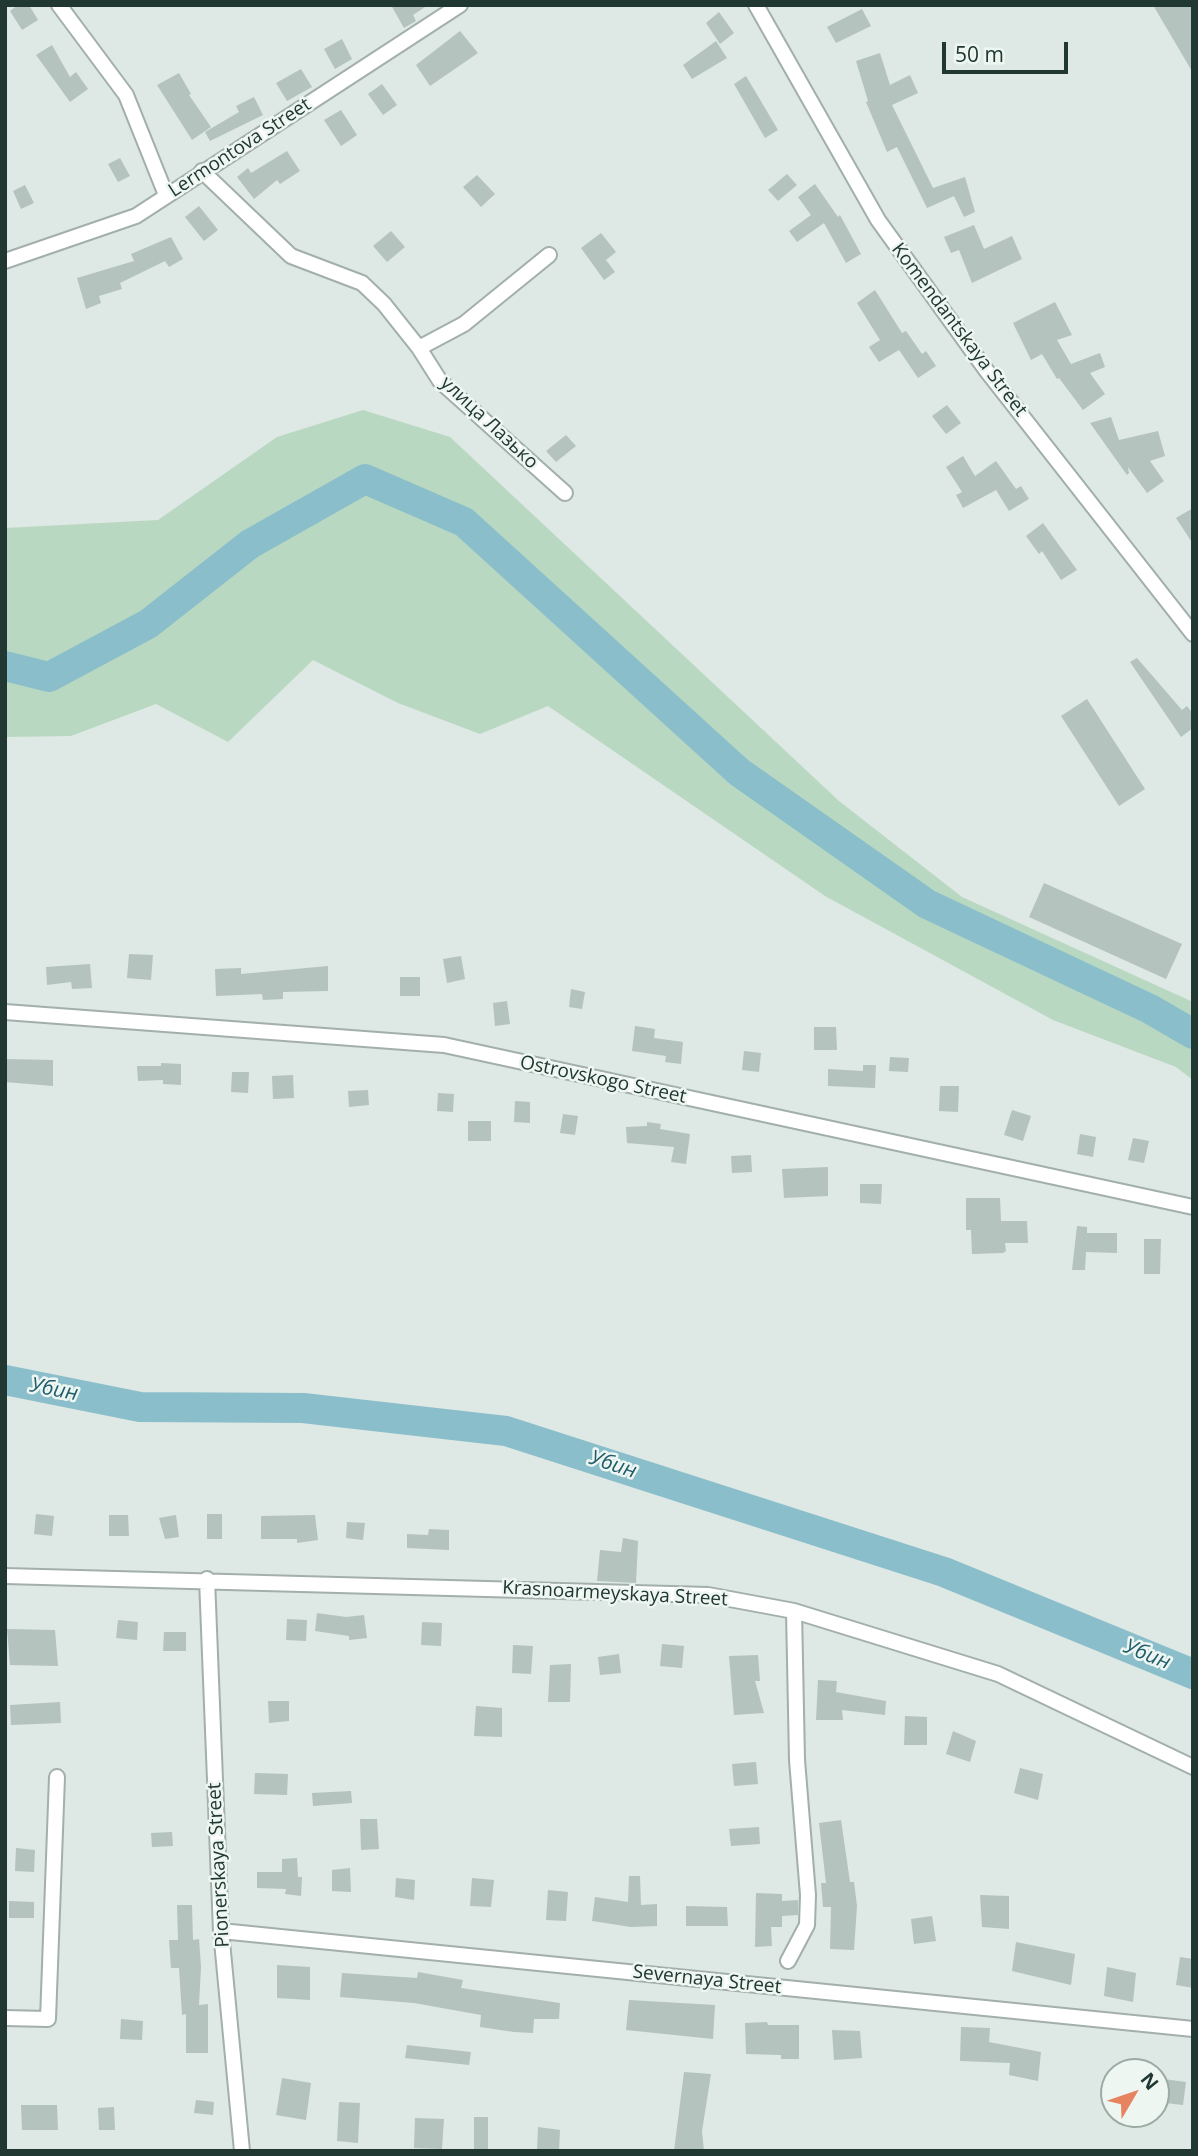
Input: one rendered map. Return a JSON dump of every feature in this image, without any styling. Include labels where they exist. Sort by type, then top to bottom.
[{"type":"street","points":[[59,5],[126,95],[166,195]]},
{"type":"street","name":"Lermontova Street","points":[[5,261],[136,216],[460,5]]},
{"type":"street","name":"Komendantskaya Street","points":[[756,5],[878,220],[986,370],[1193,635]]},
{"type":"street","name":"улица Лазько","points":[[202,171],[291,256],[362,283],[384,304],[419,348],[440,382],[565,493]]},
{"type":"street","points":[[419,348],[464,324],[549,255]]},
{"type":"street","name":"Ostrovskogo Street","points":[[5,1012],[444,1045],[1193,1207]]},
{"type":"street","name":"Krasnoarmeyskaya Street","points":[[5,1576],[207,1579],[708,1595],[794,1611],[998,1674],[1193,1767]]},
{"type":"street","name":"Pionerskaya Street","points":[[207,1579],[221,1931],[242,2151]]},
{"type":"street","points":[[788,1961],[799,1945],[807,1925],[808,1895],[797,1760],[794,1611]]},
{"type":"street","points":[[5,2018],[48,2018],[57,1777]]},
{"type":"street","name":"Severnaya Street","points":[[221,1931],[1193,2029]]},
{"type":"green space","points":[[363,410],[450,437],[839,801],[962,897],[1193,1002],[1193,1080],[1176,1067],[1053,1020],[825,896],[548,706],[480,734],[398,703],[313,660],[228,742],[156,704],[71,736],[5,737],[5,528],[158,520],[277,437]]},
{"type":"building","points":[[18,5],[29,5],[38,20],[22,30],[10,11]]},
{"type":"building","points":[[391,5],[428,5],[413,15],[416,21],[404,28]]},
{"type":"building","points":[[1153,5],[1193,5],[1193,73]]},
{"type":"building","points":[[862,9],[871,26],[836,43],[827,27]]},
{"type":"building","points":[[719,12],[734,33],[720,44],[706,23]]},
{"type":"building","points":[[460,31],[478,53],[430,86],[416,65]]},
{"type":"building","points":[[342,39],[352,59],[335,69],[324,49]]},
{"type":"building","points":[[716,41],[727,58],[692,79],[683,65]]},
{"type":"building","points":[[52,45],[70,77],[76,72],[88,89],[70,102],[36,55]]},
{"type":"building","points":[[880,53],[890,85],[910,75],[918,93],[892,105],[933,188],[965,177],[975,212],[964,217],[954,196],[927,208],[897,147],[887,152],[866,102],[868,101],[856,61]]},
{"type":"building","points":[[301,69],[312,87],[287,101],[276,83]]},
{"type":"building","points":[[179,73],[191,94],[189,95],[211,127],[192,140],[157,85]]},
{"type":"building","points":[[746,76],[778,130],[765,138],[734,84]]},
{"type":"building","points":[[382,84],[397,105],[383,115],[368,94]]},
{"type":"building","points":[[254,97],[263,115],[210,141],[205,132],[239,112],[236,106]]},
{"type":"building","points":[[341,110],[357,135],[341,146],[324,120]]},
{"type":"building","points":[[287,151],[300,171],[280,184],[277,180],[254,199],[237,177],[248,168],[251,173]]},
{"type":"building","points":[[120,158],[130,176],[118,182],[108,164]]},
{"type":"building","points":[[787,174],[797,185],[778,201],[768,190]]},
{"type":"building","points":[[477,175],[495,194],[481,207],[463,187]]},
{"type":"building","points":[[815,184],[838,217],[840,215],[861,254],[846,263],[824,223],[797,242],[789,231],[811,215],[798,197]]},
{"type":"building","points":[[25,185],[34,203],[21,209],[13,191]]},
{"type":"building","points":[[199,206],[218,230],[204,241],[185,217]]},
{"type":"building","points":[[974,225],[984,249],[1012,236],[1022,259],[972,283],[959,250],[951,253],[944,237]]},
{"type":"building","points":[[391,231],[405,247],[387,262],[373,246]]},
{"type":"building","points":[[601,233],[616,252],[606,260],[615,272],[604,280],[581,248]]},
{"type":"building","points":[[171,237],[183,259],[169,267],[165,261],[120,283],[122,289],[99,296],[101,303],[86,309],[77,278],[134,261],[131,254]]},
{"type":"building","points":[[875,290],[902,333],[906,331],[922,354],[926,351],[936,366],[918,378],[899,350],[879,362],[869,347],[880,340],[857,303]]},
{"type":"building","points":[[1055,302],[1072,335],[1057,340],[1071,364],[1100,353],[1105,367],[1090,373],[1105,394],[1083,410],[1059,378],[1057,379],[1042,354],[1031,360],[1013,323]]},
{"type":"building","points":[[947,405],[961,423],[946,434],[932,416]]},
{"type":"building","points":[[1111,417],[1119,440],[1158,431],[1165,456],[1150,461],[1164,481],[1147,493],[1128,467],[1127,475],[1090,423]]},
{"type":"building","points":[[566,435],[576,446],[556,462],[546,451]]},
{"type":"building","points":[[963,456],[975,476],[996,461],[1016,489],[1021,486],[1029,499],[1009,511],[996,490],[963,508],[956,495],[962,492],[946,467]]},
{"type":"building","points":[[1193,508],[1193,544],[1176,518]]},
{"type":"building","points":[[1043,523],[1077,570],[1061,580],[1042,551],[1039,554],[1026,536]]},
{"type":"building","points":[[1137,658],[1182,710],[1187,706],[1193,714],[1193,728],[1181,737],[1130,662]]},
{"type":"building","points":[[1087,699],[1145,789],[1119,806],[1061,716]]},
{"type":"building","points":[[1044,883],[1182,944],[1166,979],[1029,917]]},
{"type":"building","points":[[129,954],[153,955],[151,980],[127,978]]},
{"type":"building","points":[[461,956],[465,979],[447,983],[443,959]]},
{"type":"building","points":[[90,964],[92,988],[72,989],[71,982],[47,985],[46,967]]},
{"type":"building","points":[[328,966],[328,991],[283,992],[283,999],[263,1000],[262,994],[216,996],[215,969],[241,968],[241,974]]},
{"type":"building","points":[[400,977],[420,977],[420,996],[400,996]]},
{"type":"building","points":[[571,989],[585,992],[582,1009],[569,1007]]},
{"type":"building","points":[[507,1001],[510,1024],[495,1026],[493,1003]]},
{"type":"building","points":[[635,1026],[655,1029],[654,1038],[683,1042],[681,1064],[665,1062],[666,1056],[632,1051]]},
{"type":"building","points":[[814,1027],[836,1027],[837,1050],[814,1050]]},
{"type":"building","points":[[744,1051],[761,1053],[759,1072],[742,1070]]},
{"type":"building","points":[[890,1057],[909,1058],[908,1072],[889,1071]]},
{"type":"building","points":[[5,1059],[53,1060],[53,1086],[5,1082]]},
{"type":"building","points":[[161,1063],[181,1064],[181,1085],[163,1084],[163,1080],[138,1081],[137,1066],[161,1066]]},
{"type":"building","points":[[863,1065],[876,1065],[875,1088],[828,1086],[828,1069],[863,1071]]},
{"type":"building","points":[[232,1072],[249,1072],[248,1093],[231,1092]]},
{"type":"building","points":[[293,1075],[294,1098],[273,1099],[272,1076]]},
{"type":"building","points":[[940,1086],[959,1086],[958,1112],[939,1111]]},
{"type":"building","points":[[368,1090],[369,1105],[349,1107],[348,1091]]},
{"type":"building","points":[[438,1093],[454,1094],[453,1112],[437,1111]]},
{"type":"building","points":[[515,1101],[530,1102],[530,1123],[514,1122]]},
{"type":"building","points":[[1012,1110],[1031,1116],[1023,1141],[1004,1135]]},
{"type":"building","points":[[563,1114],[578,1116],[575,1135],[560,1133]]},
{"type":"building","points":[[468,1121],[491,1121],[491,1141],[468,1141]]},
{"type":"building","points":[[647,1122],[661,1124],[660,1129],[690,1134],[686,1164],[671,1162],[674,1147],[627,1143],[626,1127],[647,1126]]},
{"type":"building","points":[[1080,1134],[1096,1137],[1093,1157],[1077,1154]]},
{"type":"building","points":[[1133,1138],[1149,1141],[1144,1163],[1128,1160]]},
{"type":"building","points":[[751,1155],[752,1172],[732,1173],[731,1156]]},
{"type":"building","points":[[828,1167],[828,1196],[784,1198],[782,1169]]},
{"type":"building","points":[[860,1184],[882,1184],[881,1204],[860,1203]]},
{"type":"building","points":[[966,1198],[1000,1198],[1001,1221],[1027,1221],[1028,1243],[1005,1243],[1006,1251],[1003,1253],[972,1254],[971,1230],[966,1230]]},
{"type":"building","points":[[1077,1226],[1087,1227],[1087,1233],[1117,1233],[1117,1253],[1086,1252],[1085,1270],[1072,1270]]},
{"type":"building","points":[[1144,1239],[1161,1239],[1160,1274],[1144,1274]]},
{"type":"building","points":[[36,1514],[54,1516],[52,1536],[34,1534]]},
{"type":"building","points":[[207,1514],[222,1514],[222,1539],[207,1539]]},
{"type":"building","points":[[109,1515],[128,1515],[129,1536],[109,1536]]},
{"type":"building","points":[[176,1515],[179,1537],[165,1539],[159,1518]]},
{"type":"building","points":[[315,1515],[318,1540],[297,1543],[297,1539],[261,1539],[261,1516]]},
{"type":"building","points":[[347,1522],[365,1523],[363,1540],[346,1538]]},
{"type":"building","points":[[429,1529],[449,1530],[449,1550],[407,1548],[407,1534],[428,1535]]},
{"type":"building","points":[[623,1538],[638,1541],[636,1583],[597,1581],[600,1550],[621,1552]]},
{"type":"building","points":[[317,1613],[346,1617],[364,1615],[367,1638],[349,1640],[349,1636],[315,1631]]},
{"type":"building","points":[[287,1619],[307,1620],[306,1641],[286,1640]]},
{"type":"building","points":[[118,1620],[138,1622],[137,1640],[116,1638]]},
{"type":"building","points":[[422,1622],[442,1623],[441,1646],[421,1645]]},
{"type":"building","points":[[7,1629],[55,1630],[58,1666],[10,1665]]},
{"type":"building","points":[[164,1632],[186,1632],[186,1651],[163,1651]]},
{"type":"building","points":[[662,1644],[684,1646],[682,1668],[660,1666]]},
{"type":"building","points":[[513,1645],[533,1646],[531,1674],[512,1673]]},
{"type":"building","points":[[619,1654],[621,1673],[600,1675],[598,1657]]},
{"type":"building","points":[[758,1655],[760,1681],[755,1681],[764,1713],[734,1715],[729,1656]]},
{"type":"building","points":[[571,1664],[570,1702],[548,1702],[550,1665]]},
{"type":"building","points":[[818,1680],[837,1681],[836,1692],[886,1701],[885,1715],[842,1710],[843,1720],[816,1720]]},
{"type":"building","points":[[268,1701],[289,1701],[289,1721],[269,1723]]},
{"type":"building","points":[[60,1702],[61,1723],[11,1725],[10,1705]]},
{"type":"building","points":[[476,1706],[502,1708],[502,1737],[474,1736]]},
{"type":"building","points":[[905,1716],[927,1717],[927,1745],[904,1745]]},
{"type":"building","points":[[953,1731],[976,1741],[970,1762],[946,1754]]},
{"type":"building","points":[[756,1762],[758,1784],[734,1786],[732,1764]]},
{"type":"building","points":[[1020,1768],[1043,1774],[1038,1800],[1014,1793]]},
{"type":"building","points":[[255,1773],[288,1774],[287,1795],[254,1794]]},
{"type":"building","points":[[351,1791],[352,1803],[313,1806],[312,1793]]},
{"type":"building","points":[[360,1819],[377,1819],[379,1849],[361,1850]]},
{"type":"building","points":[[841,1820],[850,1882],[854,1882],[857,1906],[854,1950],[830,1949],[831,1907],[823,1907],[821,1883],[826,1883],[819,1823]]},
{"type":"building","points":[[759,1827],[760,1844],[731,1846],[729,1829]]},
{"type":"building","points":[[172,1832],[173,1846],[152,1847],[151,1833]]},
{"type":"building","points":[[16,1848],[35,1850],[34,1872],[15,1871]]},
{"type":"building","points":[[297,1858],[298,1877],[302,1877],[301,1896],[285,1894],[286,1889],[257,1888],[257,1872],[282,1872],[282,1859]]},
{"type":"building","points":[[350,1868],[351,1892],[332,1891],[332,1870]]},
{"type":"building","points":[[629,1876],[640,1876],[641,1905],[657,1904],[657,1926],[631,1927],[592,1921],[595,1897],[628,1902]]},
{"type":"building","points":[[396,1878],[415,1880],[414,1900],[395,1897]]},
{"type":"building","points":[[472,1878],[494,1880],[491,1907],[470,1906]]},
{"type":"building","points":[[548,1890],[568,1892],[566,1921],[546,1920]]},
{"type":"building","points":[[756,1893],[782,1894],[782,1901],[798,1900],[798,1915],[782,1916],[782,1927],[771,1927],[772,1946],[755,1947]]},
{"type":"building","points":[[980,1895],[1009,1896],[1009,1929],[982,1927]]},
{"type":"building","points":[[9,1901],[34,1902],[34,1918],[9,1918]]},
{"type":"building","points":[[177,1905],[192,1905],[193,1940],[199,1939],[201,1967],[199,2005],[208,2004],[208,2053],[186,2053],[186,2014],[182,2015],[179,1968],[171,1968],[169,1940],[178,1940]]},
{"type":"building","points":[[686,1906],[727,1907],[728,1926],[686,1926]]},
{"type":"building","points":[[932,1916],[936,1941],[914,1944],[911,1919]]},
{"type":"building","points":[[1016,1942],[1075,1954],[1071,1985],[1012,1971]]},
{"type":"building","points":[[1180,1957],[1193,1959],[1193,1988],[1176,1985]]},
{"type":"building","points":[[277,1965],[310,1967],[310,2000],[277,1998]]},
{"type":"building","points":[[1107,1967],[1136,1973],[1133,2002],[1104,1996]]},
{"type":"building","points":[[418,1972],[463,1980],[461,1988],[560,2003],[559,2019],[534,2019],[533,2033],[514,2032],[480,2027],[481,2015],[414,2003],[340,1997],[342,1973],[417,1978]]},
{"type":"building","points":[[629,2000],[715,2005],[713,2039],[626,2030]]},
{"type":"building","points":[[121,2019],[143,2021],[142,2040],[120,2039]]},
{"type":"building","points":[[767,2022],[768,2025],[799,2025],[799,2059],[781,2059],[781,2055],[746,2054],[745,2023]]},
{"type":"building","points":[[961,2027],[990,2028],[989,2042],[1041,2052],[1038,2081],[1009,2075],[1010,2063],[960,2061]]},
{"type":"building","points":[[832,2030],[860,2031],[862,2058],[834,2060]]},
{"type":"building","points":[[407,2045],[471,2052],[469,2065],[405,2058]]},
{"type":"building","points":[[684,2072],[711,2074],[702,2131],[704,2151],[674,2151]]},
{"type":"building","points":[[282,2078],[311,2083],[306,2120],[276,2115]]},
{"type":"building","points":[[1170,2080],[1186,2082],[1183,2105],[1170,2104]]},
{"type":"building","points":[[196,2100],[214,2102],[213,2115],[194,2113]]},
{"type":"building","points":[[339,2102],[360,2103],[358,2143],[337,2141]]},
{"type":"building","points":[[21,2105],[57,2105],[58,2130],[22,2130]]},
{"type":"building","points":[[114,2107],[115,2130],[99,2130],[98,2108]]},
{"type":"building","points":[[474,2117],[488,2117],[488,2151],[474,2151]]},
{"type":"building","points":[[415,2118],[444,2119],[442,2149],[414,2148]]},
{"type":"building","points":[[538,2127],[560,2130],[559,2151],[537,2151]]},
{"type":"waterway","points":[[5,666],[49,677],[148,624],[250,544],[365,479],[464,522],[739,772],[927,904],[1150,1009],[1193,1034]]},
{"type":"waterway","name":"Убин","points":[[5,1380],[140,1407],[303,1408],[506,1431],[944,1572],[1193,1674]]}]
